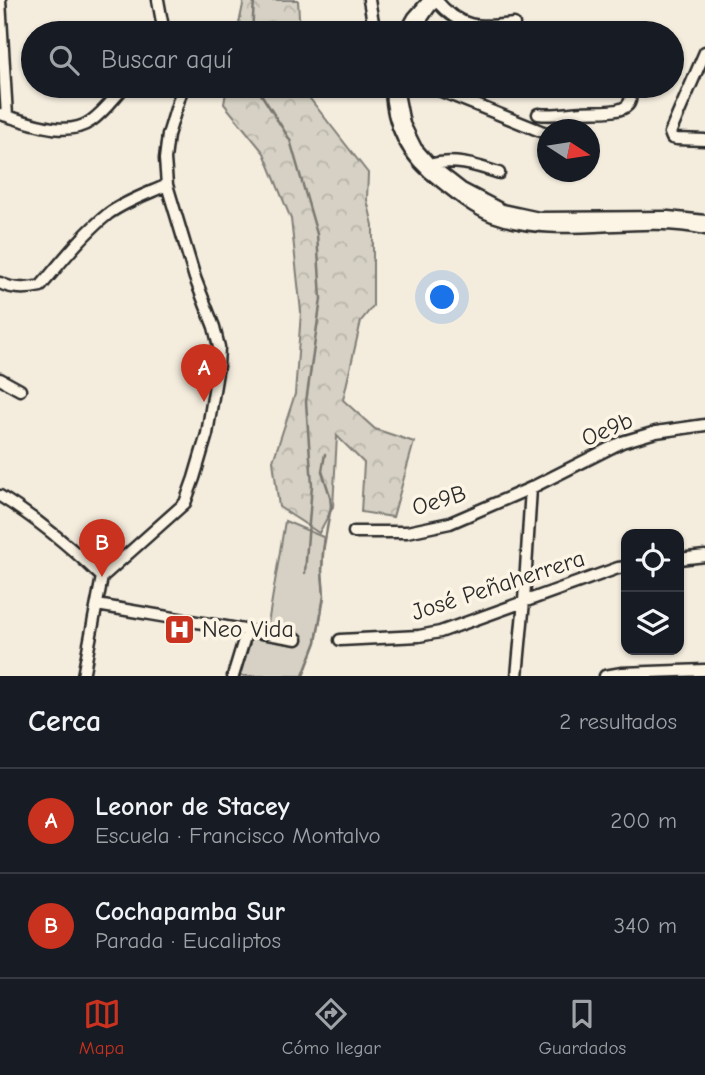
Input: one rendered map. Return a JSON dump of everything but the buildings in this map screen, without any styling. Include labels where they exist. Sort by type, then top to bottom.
[{"type":"street","points":[[0,0],[3,115],[58,128],[73,128],[88,123],[114,98]]},
{"type":"street","points":[[158,0],[162,21]]},
{"type":"street","points":[[369,0],[373,21]]},
{"type":"street","points":[[412,21],[429,0]]},
{"type":"street","points":[[421,21],[437,0],[458,21]]},
{"type":"street","points":[[705,52],[670,133],[677,139],[705,139]]},
{"type":"street","points":[[83,676],[102,577],[184,503],[207,434],[219,347],[167,185],[167,135],[179,98]]},
{"type":"street","points":[[392,98],[399,132],[407,148],[427,166],[462,189],[502,210],[539,218],[670,224],[705,229]]},
{"type":"street","points":[[399,98],[404,124],[427,166]]},
{"type":"street","points":[[458,98],[537,130]]},
{"type":"street","points":[[538,114],[558,115],[584,111],[608,113],[622,108],[629,98]]},
{"type":"street","points":[[573,119],[574,113]]},
{"type":"street","points":[[427,166],[456,161],[499,173]]},
{"type":"street","points":[[1,286],[41,286],[108,214],[167,185]]},
{"type":"street","points":[[605,222],[668,217],[705,221]]},
{"type":"street","points":[[0,379],[20,390]]},
{"type":"street","name":"Oe9b","points":[[531,488],[622,442],[656,432],[705,425]]},
{"type":"street","points":[[517,676],[531,488]]},
{"type":"street","name":"Oe9B","points":[[354,532],[407,532],[450,523],[531,488]]},
{"type":"street","points":[[0,496],[78,554],[102,577]]},
{"type":"street","points":[[684,558],[705,556]]},
{"type":"street","name":"José Peñaherrera","points":[[341,640],[440,632],[621,568]]},
{"type":"street","points":[[97,605],[297,639]]},
{"type":"street","points":[[233,676],[247,630]]},
{"type":"street","points":[[605,676],[705,670]]},
{"type":"green space","points":[[244,0],[298,0],[299,21],[240,21]]},
{"type":"green space","points":[[225,98],[309,98],[368,173],[367,200],[373,225],[373,306],[361,321],[343,400],[375,429],[414,442],[393,517],[361,512],[364,463],[337,436],[333,507],[319,533],[279,507],[273,461],[295,394],[301,312],[291,219],[264,153],[224,104]]},
{"type":"green space","points":[[285,521],[323,537],[324,596],[316,642],[303,676],[237,676],[252,635],[268,624]]},
{"type":"waterway","points":[[253,21],[254,0]]},
{"type":"waterway","points":[[264,98],[290,140],[317,234],[321,299],[306,402],[312,485],[305,573]]},
{"type":"waterway","points":[[303,676],[316,642],[324,596],[323,551],[331,506],[322,471],[325,454]]},
{"type":"place","name":"Leonor de Stacey","points":[[204,402]]},
{"type":"place","name":"Cochapamba Sur","points":[[102,577]]},
{"type":"place","name":"Neo Vida","points":[[179,629]]}]
